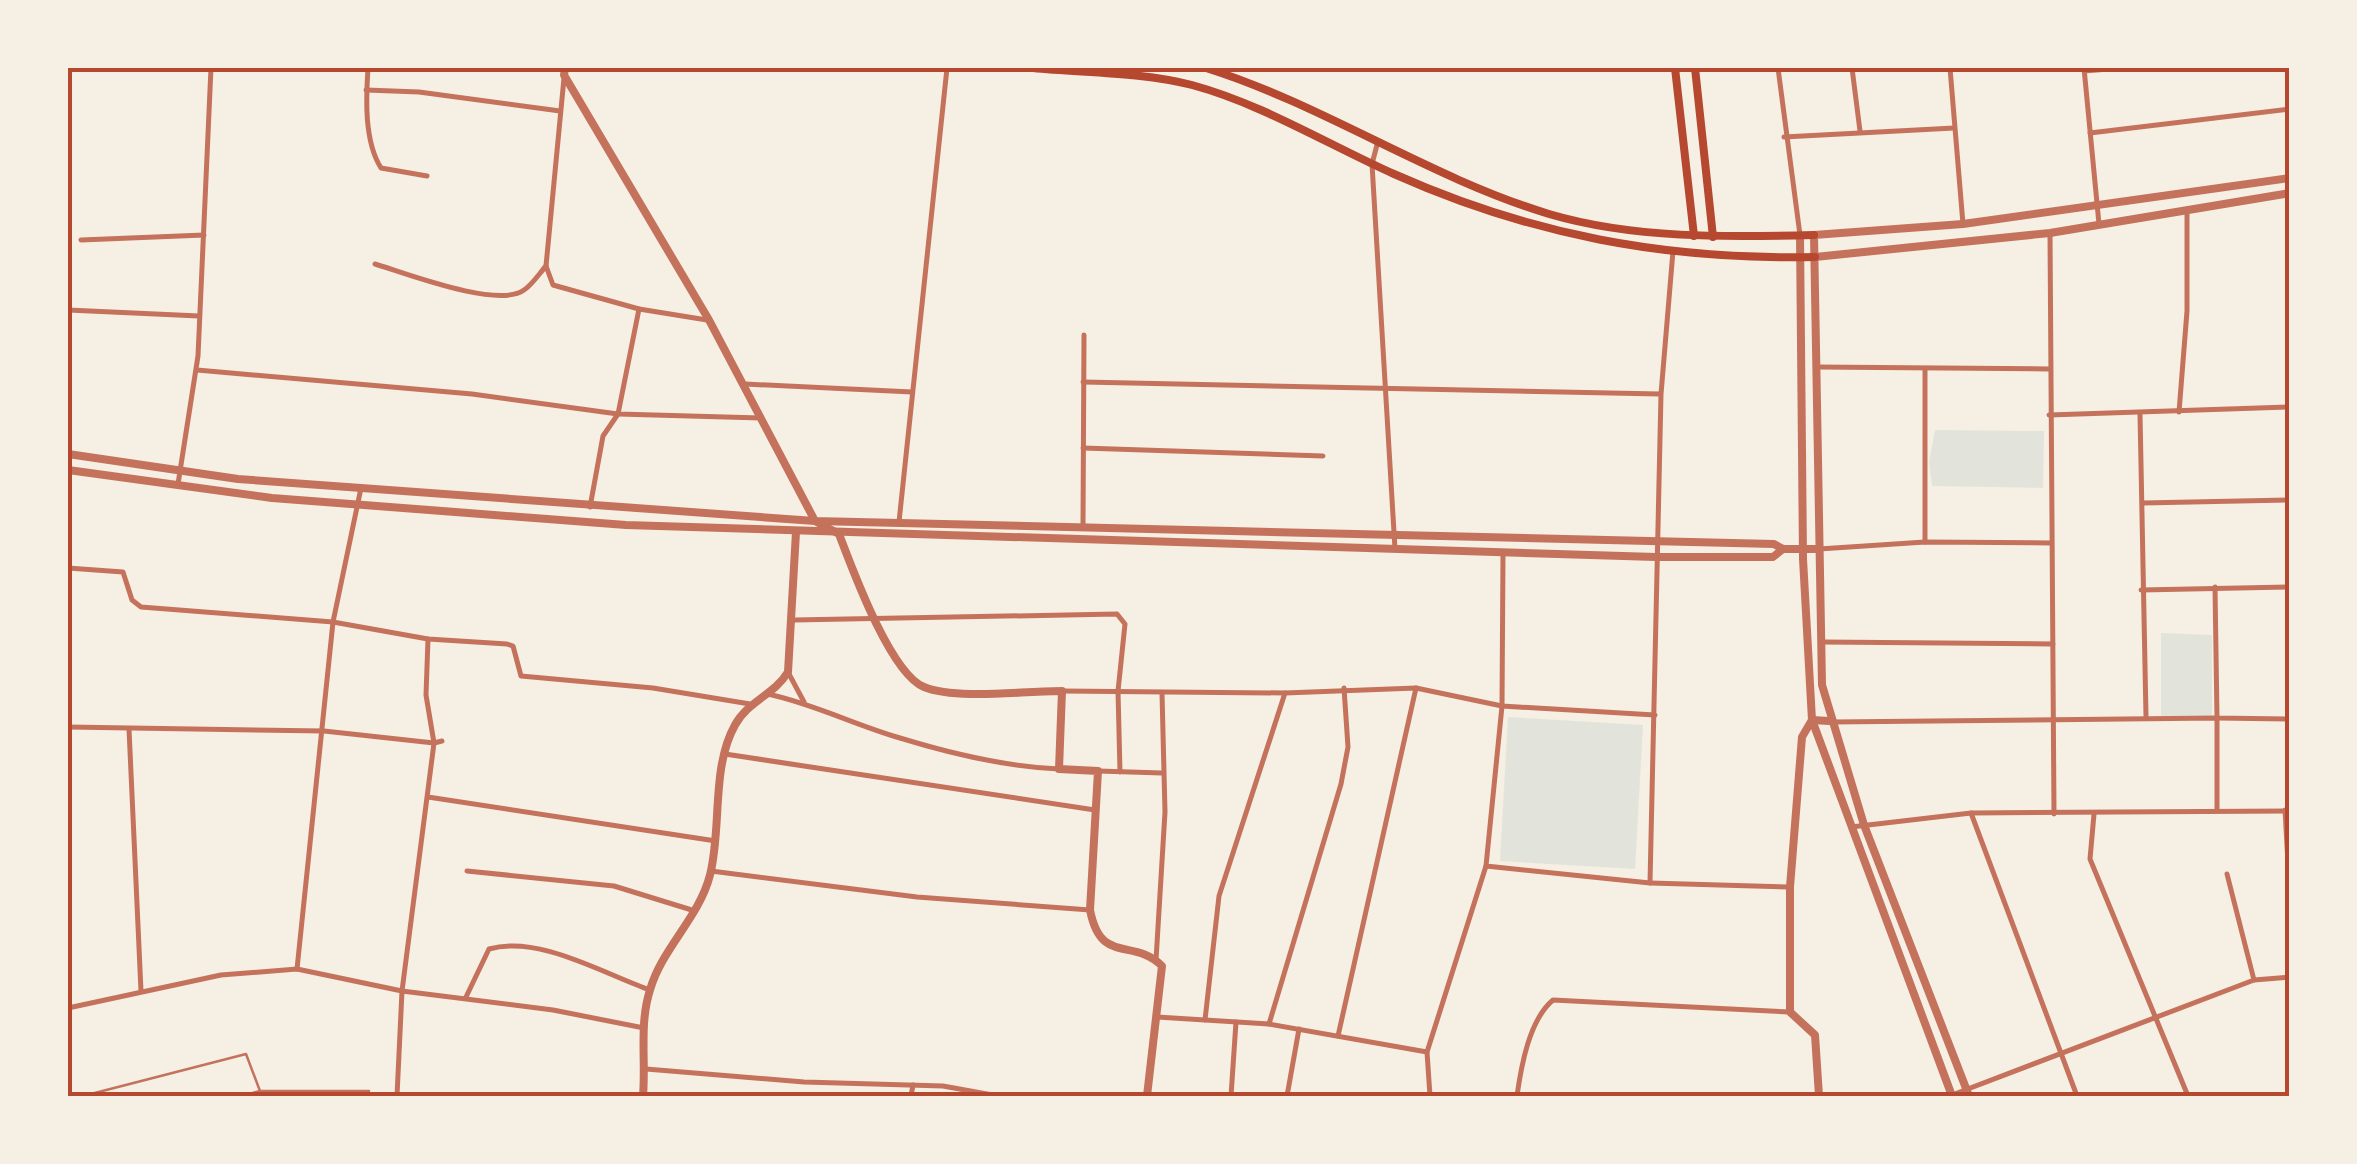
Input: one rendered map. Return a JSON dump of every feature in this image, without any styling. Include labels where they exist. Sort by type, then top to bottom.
[{"type":"main road","points":[[1033,68],[1191,85],[1525,226],[1673,250],[1815,258]]},
{"type":"main road","points":[[1206,68],[1252,82],[1547,213],[1694,236],[1814,235]]},
{"type":"main road","points":[[1676,68],[1694,236]]},
{"type":"main road","points":[[1695,68],[1712,237]]},
{"type":"street","points":[[178,484],[197,370],[211,68]]},
{"type":"street","points":[[368,68],[366,90],[381,168],[428,176]]},
{"type":"street","points":[[898,522],[947,68]]},
{"type":"street","points":[[1778,68],[1802,258],[1803,550],[1812,720],[1952,1096],[2254,980],[2290,977]]},
{"type":"street","points":[[1852,68],[1860,131]]},
{"type":"street","points":[[1950,68],[1962,224]]},
{"type":"street","points":[[2100,225],[2084,70],[2122,68]]},
{"type":"street","points":[[564,71],[546,266],[559,290],[709,320]]},
{"type":"street","points":[[564,71],[709,320],[815,521],[839,534],[872,616],[911,678],[926,688],[1285,693],[1416,688],[1502,706],[1655,715]]},
{"type":"street","points":[[366,90],[419,92],[560,111]]},
{"type":"street","points":[[2090,133],[2290,109]]},
{"type":"street","points":[[1784,137],[1954,128]]},
{"type":"street","points":[[1378,141],[1372,164],[1395,549]]},
{"type":"street","points":[[1967,1093],[1864,825],[1829,721],[1818,642],[1814,235],[1962,224],[2290,178]]},
{"type":"street","points":[[1815,258],[2050,233],[2290,193]]},
{"type":"street","points":[[2179,412],[2187,311],[2188,210]]},
{"type":"street","points":[[2050,233],[2048,414],[2054,814]]},
{"type":"street","points":[[81,240],[204,235]]},
{"type":"street","points":[[1650,883],[1661,394],[1673,250]]},
{"type":"street","points":[[375,264],[466,291],[510,294],[524,291],[546,266]]},
{"type":"street","points":[[590,508],[603,436],[618,414],[639,309]]},
{"type":"street","points":[[68,310],[200,316]]},
{"type":"street","points":[[1083,527],[1084,335]]},
{"type":"street","points":[[1817,367],[2050,369]]},
{"type":"street","points":[[197,370],[472,394],[618,414],[761,418]]},
{"type":"street","points":[[1925,542],[1926,370]]},
{"type":"street","points":[[1083,382],[1661,394]]},
{"type":"street","points":[[743,384],[912,392]]},
{"type":"street","points":[[2048,414],[2290,408]]},
{"type":"street","points":[[2140,414],[2146,716]]},
{"type":"street","points":[[1083,448],[1323,456]]},
{"type":"street","points":[[68,454],[361,488],[590,508],[815,521],[1774,544],[1783,550],[1925,542],[2050,542]]},
{"type":"street","points":[[68,470],[272,498],[606,524],[1656,557],[1773,557],[1783,550]]},
{"type":"street","points":[[297,969],[333,622],[361,488]]},
{"type":"street","points":[[2142,502],[2290,500]]},
{"type":"street","points":[[796,532],[794,620],[788,672],[804,702]]},
{"type":"street","points":[[1430,1096],[1427,1052],[1486,866],[1502,706],[1503,553]]},
{"type":"street","points":[[68,568],[123,572],[132,600],[141,607],[333,622],[428,639],[506,644],[513,646],[521,676],[654,688],[750,704]]},
{"type":"street","points":[[2141,590],[2290,587]]},
{"type":"street","points":[[2215,588],[2217,810]]},
{"type":"street","points":[[794,620],[1116,614],[1125,624],[1118,691],[1120,772]]},
{"type":"street","points":[[397,1096],[402,991],[434,743],[426,694],[428,639]]},
{"type":"street","points":[[1818,642],[2053,644]]},
{"type":"street","points":[[643,1096],[644,1028],[650,990],[696,912],[711,871],[725,754],[736,722],[750,704],[767,694],[788,672]]},
{"type":"street","points":[[1269,1024],[1341,784],[1348,747],[1344,688]]},
{"type":"street","points":[[1338,1036],[1416,688]]},
{"type":"street","points":[[1059,769],[1062,691]]},
{"type":"street","points":[[1147,1096],[1154,1017],[1163,975],[1156,960],[1165,812],[1162,692]]},
{"type":"street","points":[[1205,1020],[1219,896],[1285,693]]},
{"type":"street","points":[[767,694],[804,702],[904,740],[1031,768],[1162,773]]},
{"type":"street","points":[[1812,720],[2054,722],[2146,716],[2290,719]]},
{"type":"street","points":[[1790,1012],[1790,888],[1798,752],[1812,720]]},
{"type":"street","points":[[68,728],[324,732],[442,741]]},
{"type":"street","points":[[128,729],[142,992]]},
{"type":"street","points":[[725,754],[1094,810]]},
{"type":"street","points":[[1098,771],[1090,910],[1094,931],[1103,943],[1156,960]]},
{"type":"street","points":[[428,797],[716,840]]},
{"type":"street","points":[[1851,827],[1972,813],[2287,810],[2290,899]]},
{"type":"street","points":[[1972,813],[2076,1096]]},
{"type":"street","points":[[2094,813],[2090,858],[2188,1096]]},
{"type":"street","points":[[1486,866],[1650,883],[1790,888]]},
{"type":"street","points":[[711,871],[916,897],[1090,910]]},
{"type":"street","points":[[467,872],[614,886],[696,912]]},
{"type":"street","points":[[2226,874],[2254,980]]},
{"type":"street","points":[[466,998],[489,950],[504,945],[538,949],[650,990]]},
{"type":"street","points":[[68,1008],[254,970],[297,969],[402,991],[644,1028]]},
{"type":"street","points":[[1517,1096],[1526,1052],[1546,1006],[1553,1000],[1790,1012],[1815,1035],[1819,1096]]},
{"type":"street","points":[[1154,1017],[1269,1024],[1427,1052]]},
{"type":"street","points":[[1231,1096],[1236,1022]]},
{"type":"street","points":[[1287,1096],[1299,1029]]},
{"type":"street","points":[[646,1069],[914,1086],[998,1096]]},
{"type":"street","points":[[911,1096],[914,1086]]},
{"type":"lane","points":[[83,1096],[246,1054],[260,1091]]},
{"type":"lane","points":[[241,1096],[260,1091],[369,1091]]},
{"type":"shaded area","points":[[1935,430],[2044,431],[2043,488],[1932,486],[1929,462]]},
{"type":"shaded area","points":[[2161,633],[2212,635],[2212,719],[2161,717]]},
{"type":"shaded area","points":[[1508,717],[1643,725],[1635,869],[1500,861]]}]
